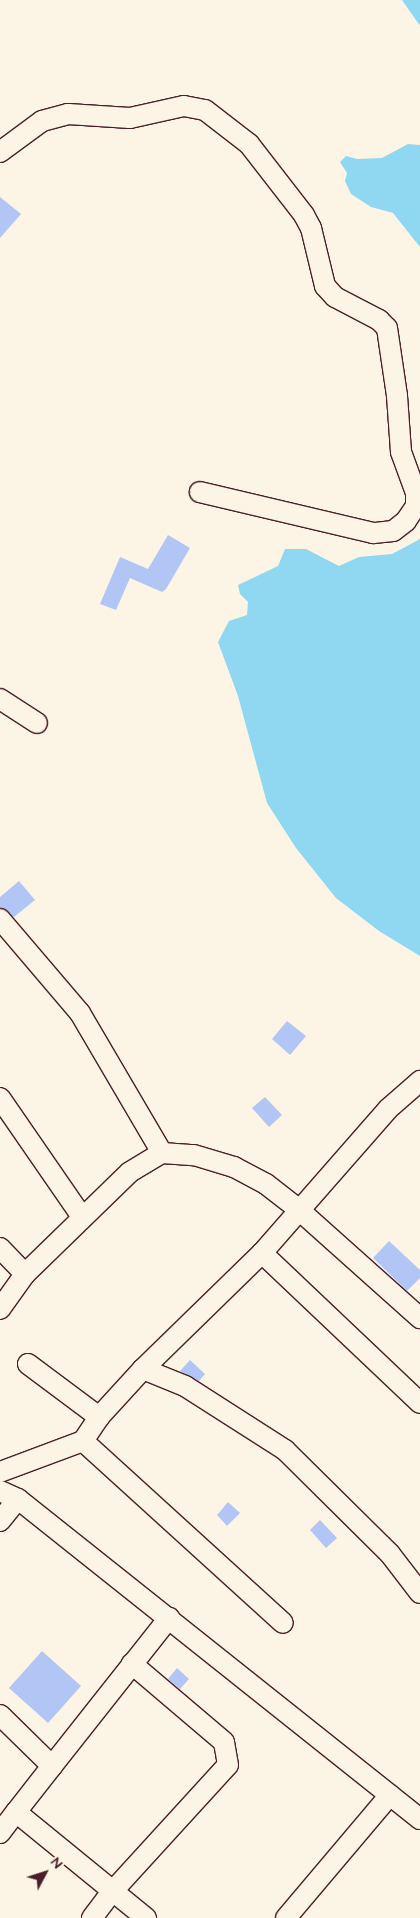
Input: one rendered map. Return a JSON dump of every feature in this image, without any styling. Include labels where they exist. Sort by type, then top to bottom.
[{"type":"street","points":[[0,152],[42,121],[68,114],[130,118],[184,106],[205,110],[248,144],[304,215],[311,228],[324,286],[335,297],[379,320],[387,328],[397,396],[401,452],[416,493],[416,506],[406,521],[392,530],[373,533],[200,492]]},
{"type":"street","points":[[0,699],[37,723]]},
{"type":"street","points":[[0,919],[80,1013],[162,1153]]},
{"type":"street","points":[[0,1472],[83,1441],[99,1418],[144,1369],[262,1253],[298,1209],[388,1109],[420,1081]]},
{"type":"street","points":[[0,1098],[82,1218]]},
{"type":"street","points":[[0,1309],[25,1274],[69,1234],[82,1218],[130,1172],[162,1153],[194,1155],[234,1167],[266,1184],[298,1209],[420,1318]]},
{"type":"street","points":[[0,1248],[25,1274]]},
{"type":"street","points":[[262,1253],[420,1403]]},
{"type":"street","points":[[28,1364],[99,1418]]},
{"type":"street","points":[[144,1369],[185,1386],[286,1450],[372,1534],[420,1593]]},
{"type":"street","points":[[83,1441],[283,1623]]},
{"type":"street","points":[[0,1521],[9,1495],[169,1618],[420,1819]]},
{"type":"street","points":[[0,1833],[169,1618]]},
{"type":"street","points":[[92,1918],[111,1893],[228,1765],[224,1742],[132,1664]]},
{"type":"street","points":[[0,1715],[52,1766]]},
{"type":"street","points":[[286,1918],[390,1796]]},
{"type":"street","points":[[16,1812],[111,1893],[146,1918]]},
{"type":"water","points":[[402,0],[420,0],[420,25],[418,23]]},
{"type":"water","points":[[408,144],[420,145],[420,247],[393,213],[371,207],[351,194],[345,181],[347,173],[340,162],[346,156],[357,159],[382,158]]},
{"type":"water","points":[[420,539],[420,956],[379,931],[336,898],[296,848],[267,803],[238,696],[218,642],[229,621],[247,615],[248,602],[240,594],[238,585],[278,566],[285,549],[306,549],[339,566],[359,557],[392,554]]},
{"type":"building","points":[[0,197],[21,214],[0,238]]},
{"type":"building","points":[[168,535],[190,548],[166,589],[162,592],[130,578],[116,610],[100,604],[120,557],[148,569]]},
{"type":"building","points":[[19,881],[35,900],[14,917],[0,907],[0,897]]},
{"type":"building","points":[[287,1021],[306,1036],[290,1055],[272,1039]]},
{"type":"building","points":[[265,1097],[282,1115],[269,1127],[252,1108]]},
{"type":"building","points":[[389,1241],[420,1270],[420,1278],[407,1291],[373,1258]]},
{"type":"building","points":[[190,1360],[205,1374],[199,1381],[180,1371]]},
{"type":"building","points":[[228,1502],[240,1513],[227,1526],[217,1515]]},
{"type":"building","points":[[320,1520],[337,1538],[326,1548],[310,1530]]},
{"type":"building","points":[[42,1651],[81,1686],[48,1723],[9,1688]]},
{"type":"building","points":[[177,1668],[189,1679],[180,1689],[168,1679]]}]
